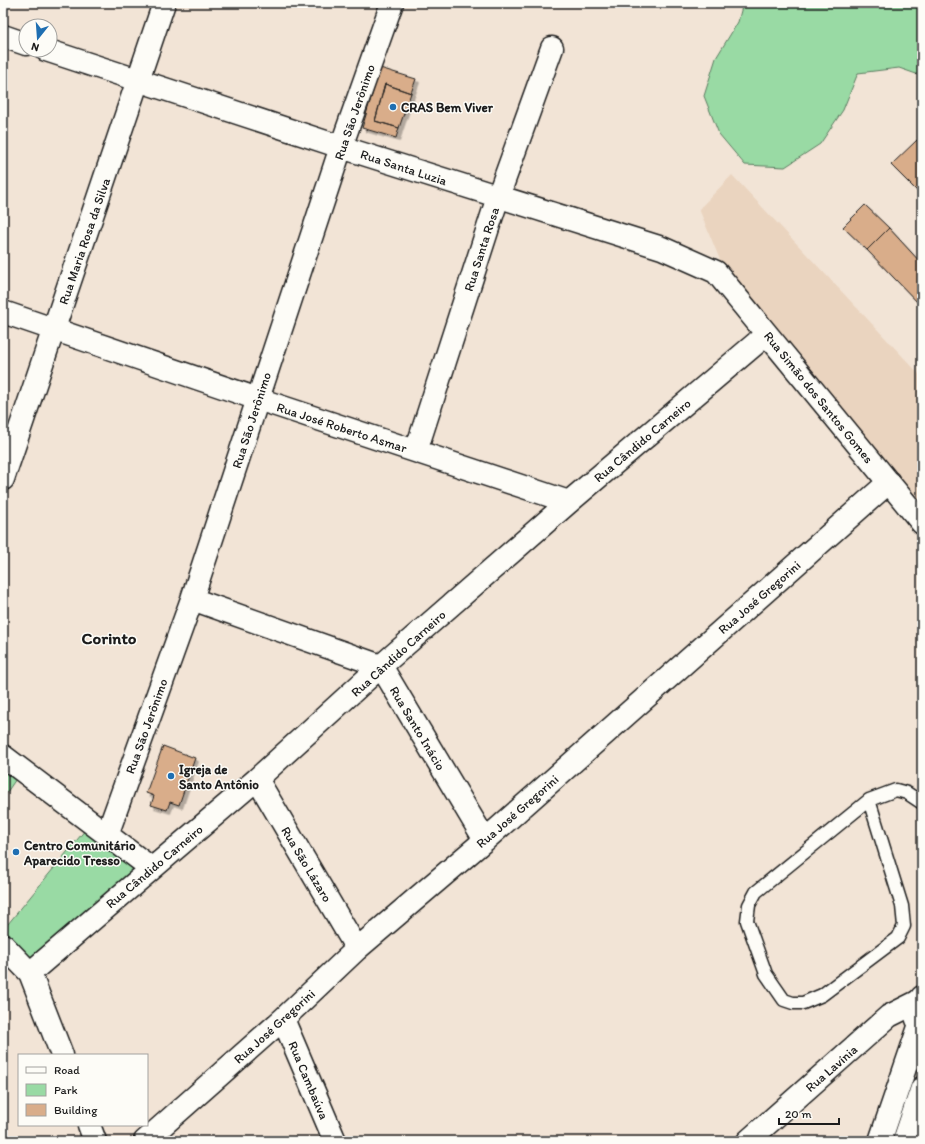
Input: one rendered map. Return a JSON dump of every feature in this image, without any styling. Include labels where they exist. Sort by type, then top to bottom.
[{"type":"street","name":"Rua Maria Rosa da Silva","points":[[3,479],[139,81],[164,3]]},
{"type":"street","name":"Rua São Jerônimo","points":[[107,835],[192,599],[341,148],[392,3]]},
{"type":"street","points":[[3,36],[18,41]]},
{"type":"street","name":"Rua Santa Rosa","points":[[416,451],[498,197],[552,48]]},
{"type":"street","name":"Rua Santa Luzia","points":[[58,54],[341,148],[662,248],[716,272]]},
{"type":"street","name":"Rua Simão dos Santos Gomes","points":[[716,272],[922,523]]},
{"type":"street","name":"Rua José Roberto Asmar","points":[[3,312],[258,399],[569,502]]},
{"type":"street","name":"Rua Cândido Carneiro","points":[[30,973],[151,868],[257,779],[381,666],[569,502],[767,334]]},
{"type":"street","name":"Rua José Gregorini","points":[[145,1141],[283,1019],[357,949],[485,840],[889,482]]},
{"type":"street","points":[[192,599],[381,666]]},
{"type":"street","name":"Rua Santo Inácio","points":[[381,666],[485,840]]},
{"type":"street","points":[[3,756],[151,868]]},
{"type":"street","name":"Rua São Lázaro","points":[[257,779],[357,949]]},
{"type":"street","points":[[3,945],[30,973],[62,1054]]},
{"type":"street","points":[[880,1141],[921,1025],[916,1017],[916,1008],[920,999]]},
{"type":"street","name":"Rua Lavínia","points":[[748,1141],[889,1016],[920,999]]},
{"type":"street","name":"Rua Cambaúva","points":[[283,1019],[335,1141]]},
{"type":"street","points":[[904,1141],[922,1088]]},
{"type":"street","points":[[89,1126],[95,1141]]},
{"type":"lane","points":[[869,800],[902,906],[904,917],[902,931],[898,938],[822,995],[802,1003],[793,1003],[784,1000],[766,974],[747,921],[749,905],[756,892],[869,800],[896,790],[907,793],[922,803]]},
{"type":"shaded area","points":[[732,175],[922,377],[922,517],[725,272],[699,209]]},
{"type":"green space","points":[[743,3],[922,3],[922,76],[899,68],[858,73],[843,110],[820,144],[785,167],[745,165],[719,134],[704,96],[716,58],[738,22]]},
{"type":"green space","points":[[3,766],[18,776],[3,798]]},
{"type":"green space","points":[[86,829],[139,870],[30,962],[3,930]]},
{"type":"building","points":[[380,68],[416,79],[411,93],[385,84],[375,121],[399,128],[396,138],[362,128]]},
{"type":"building","name":"CRAS Bem Viver","points":[[385,84],[411,93],[399,128],[375,121]]},
{"type":"building","points":[[917,140],[922,145],[922,196],[891,165]]},
{"type":"building","points":[[865,205],[889,228],[867,250],[843,227]]},
{"type":"building","points":[[889,228],[922,264],[922,307],[867,250]]},
{"type":"building","name":"Igreja de Santo Antônio","points":[[163,746],[195,758],[179,805],[170,802],[167,810],[151,805],[154,796],[146,793]]},
{"type":"place","name":"CRAS Bem Viver","points":[[393,107]]},
{"type":"place","name":"Igreja de Santo Antônio","points":[[171,776]]},
{"type":"place","name":"Centro Comunitário Aparecido Tresso","points":[[16,852]]},
{"type":"district","name":"Corinto","points":[[109,638]]}]
